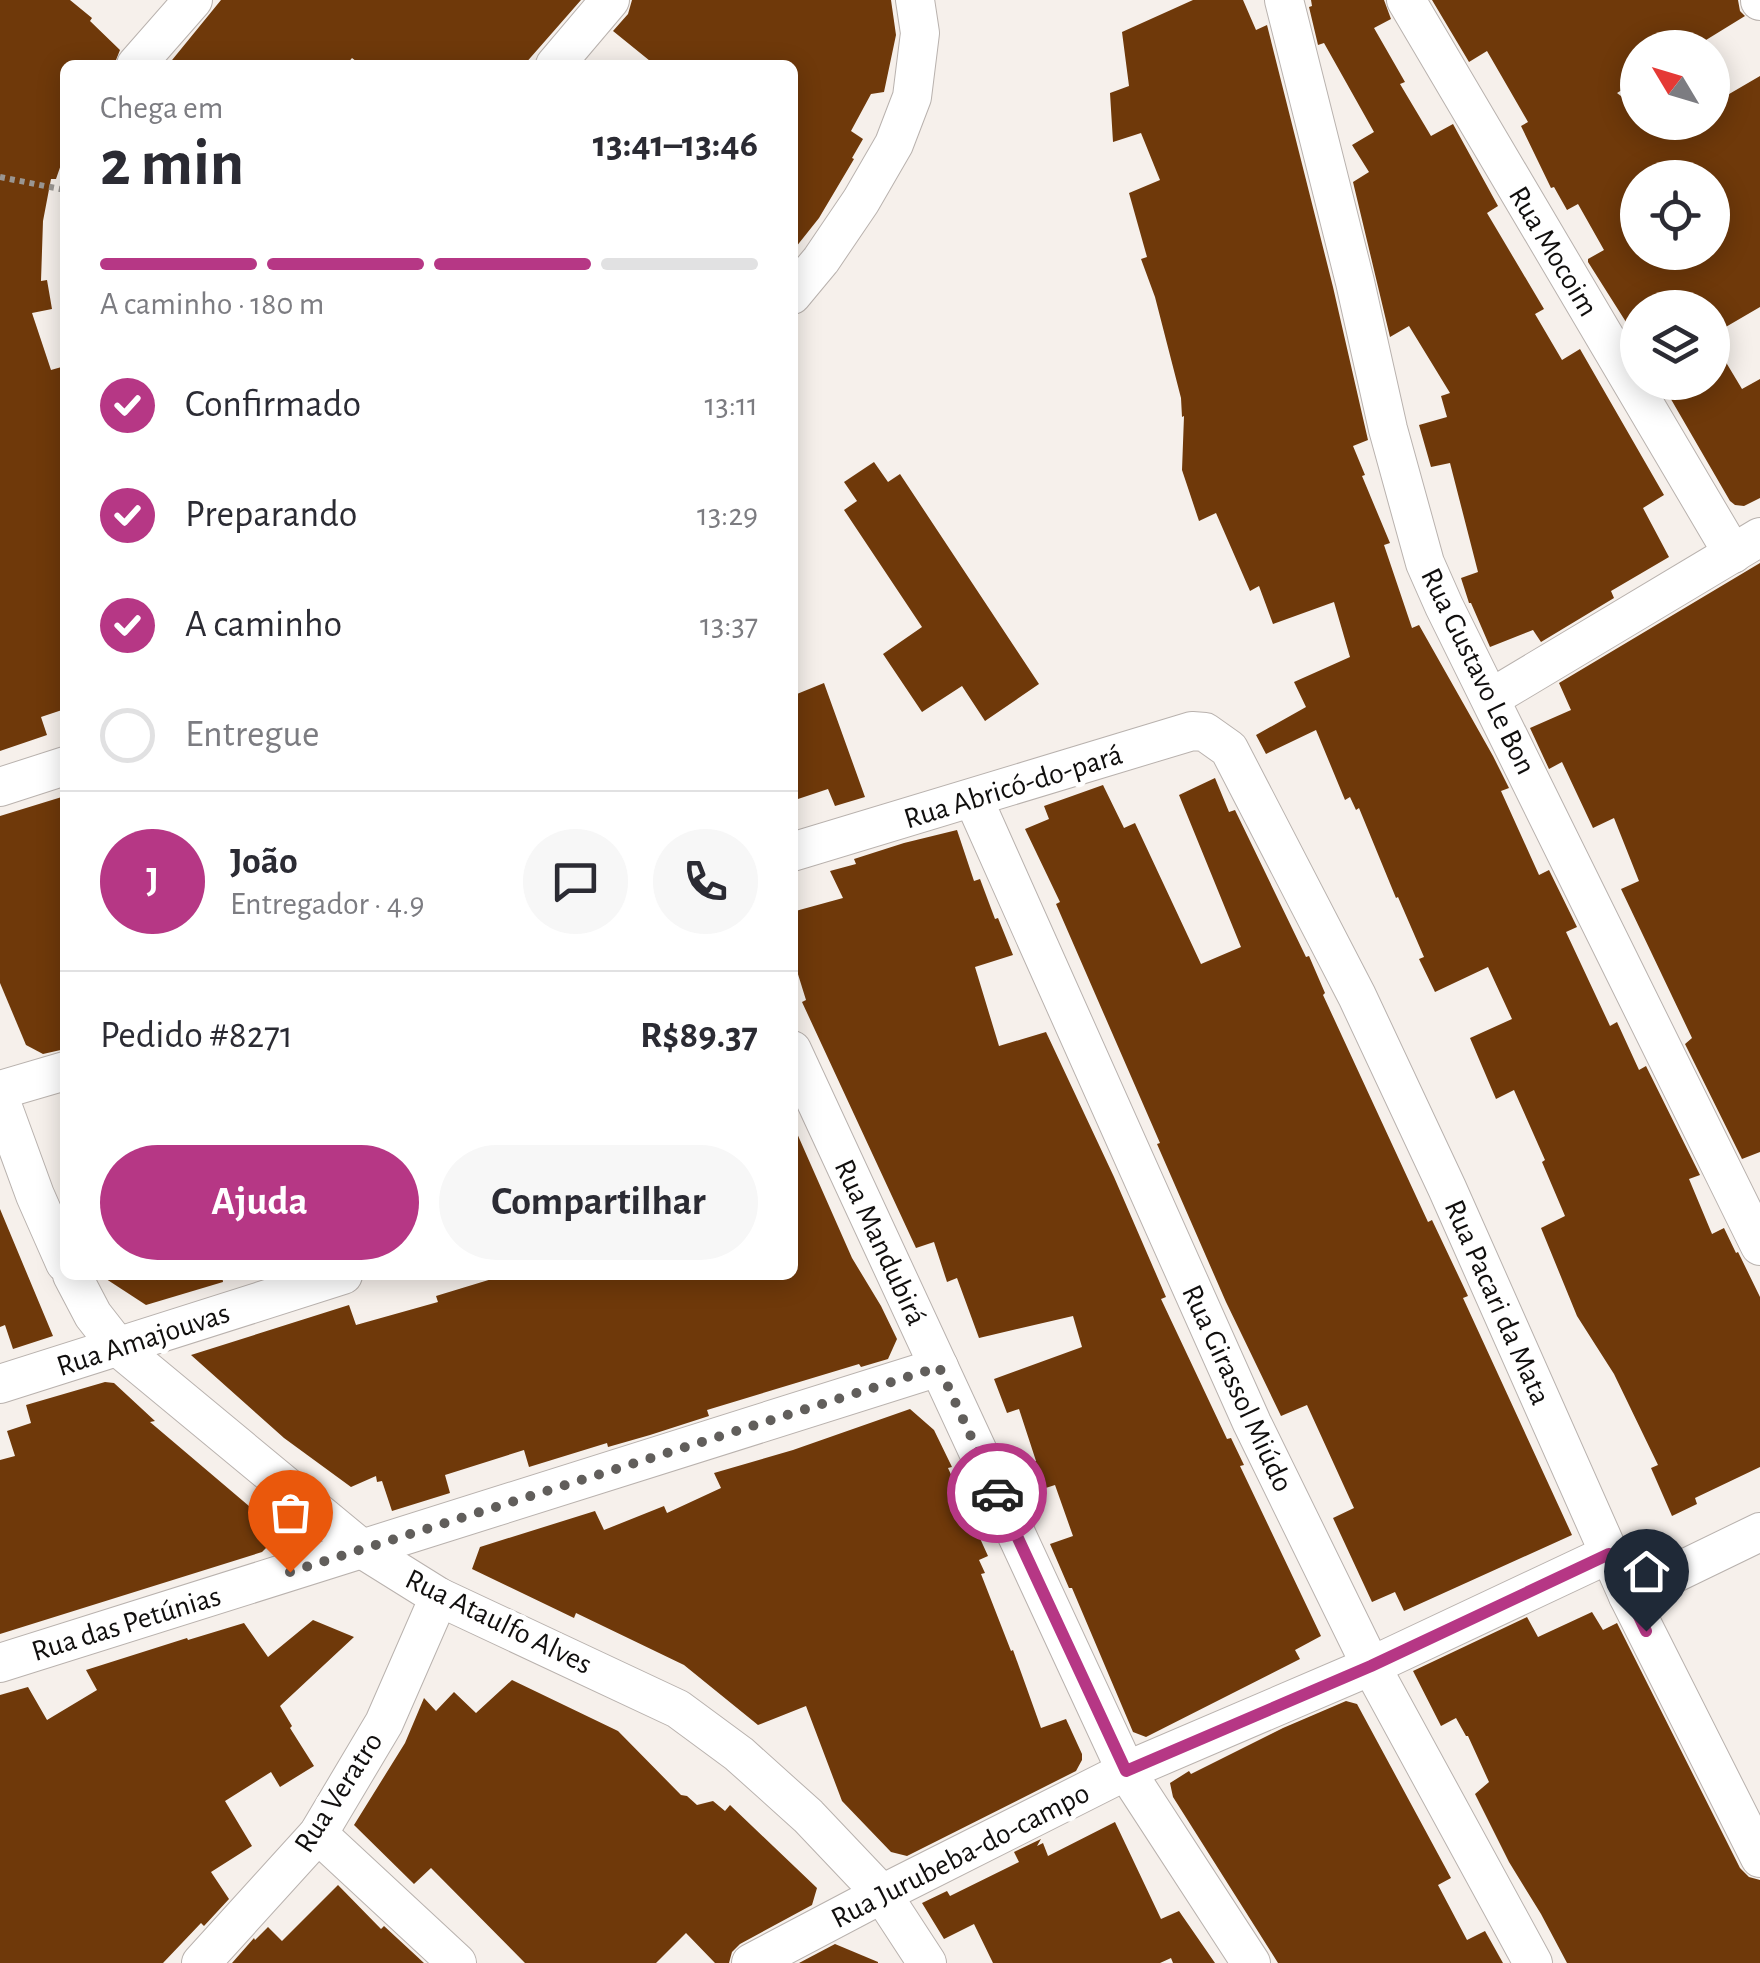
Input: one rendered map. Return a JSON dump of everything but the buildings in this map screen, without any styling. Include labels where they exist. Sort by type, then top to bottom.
[{"type":"street","points":[[140,60],[193,0]]},
{"type":"street","points":[[559,60],[610,0]]},
{"type":"street","points":[[798,287],[861,201],[894,144],[912,97],[920,33],[915,0]]},
{"type":"street","name":"Rua Gustavo Le Bon","points":[[1284,0],[1388,429],[1426,563],[1760,1246]]},
{"type":"street","name":"Rua Mocoim","points":[[1406,0],[1746,546]]},
{"type":"street","points":[[1490,698],[1746,546]]},
{"type":"street","name":"Rua Abricó-do-pará","points":[[798,850],[1192,731],[1205,732],[1229,749]]},
{"type":"street","name":"Rua Pacari da Mata","points":[[1229,749],[1357,996],[1628,1596],[1760,1858]]},
{"type":"street","points":[[0,787],[60,768]]},
{"type":"street","name":"Rua Girassol Miúdo","points":[[973,798],[1252,1422],[1371,1666],[1534,1963]]},
{"type":"street","points":[[0,1090],[60,1072]]},
{"type":"street","name":"Rua Mandubirá","points":[[798,1077],[809,1126],[939,1367],[1126,1771],[1251,1963]]},
{"type":"street","points":[[0,1098],[60,1252]]},
{"type":"street","name":"Rua Ataulfo Alves","points":[[75,1280],[93,1315],[118,1347],[362,1549],[439,1596],[678,1708],[739,1754],[808,1816],[882,1894],[927,1963]]},
{"type":"street","name":"Rua Amajouvas","points":[[0,1384],[327,1280]]},
{"type":"street","name":"Rua das Petúnias","points":[[0,1663],[939,1367]]},
{"type":"street","points":[[1628,1596],[1760,1532]]},
{"type":"street","name":"Rua Jurubeba-do-campo","points":[[751,1963],[1126,1771],[1371,1666],[1609,1554]]},
{"type":"street","name":"Rua Veratro","points":[[200,1963],[318,1834],[384,1723],[439,1596]]},
{"type":"street","points":[[318,1834],[456,1963]]},
{"type":"path","points":[[0,177],[60,189]]},
{"type":"way so far","points":[[290,1572],[939,1367],[997,1493]]},
{"type":"route","points":[[997,1493],[1126,1771],[1371,1666],[1609,1554],[1646,1631]]}]
